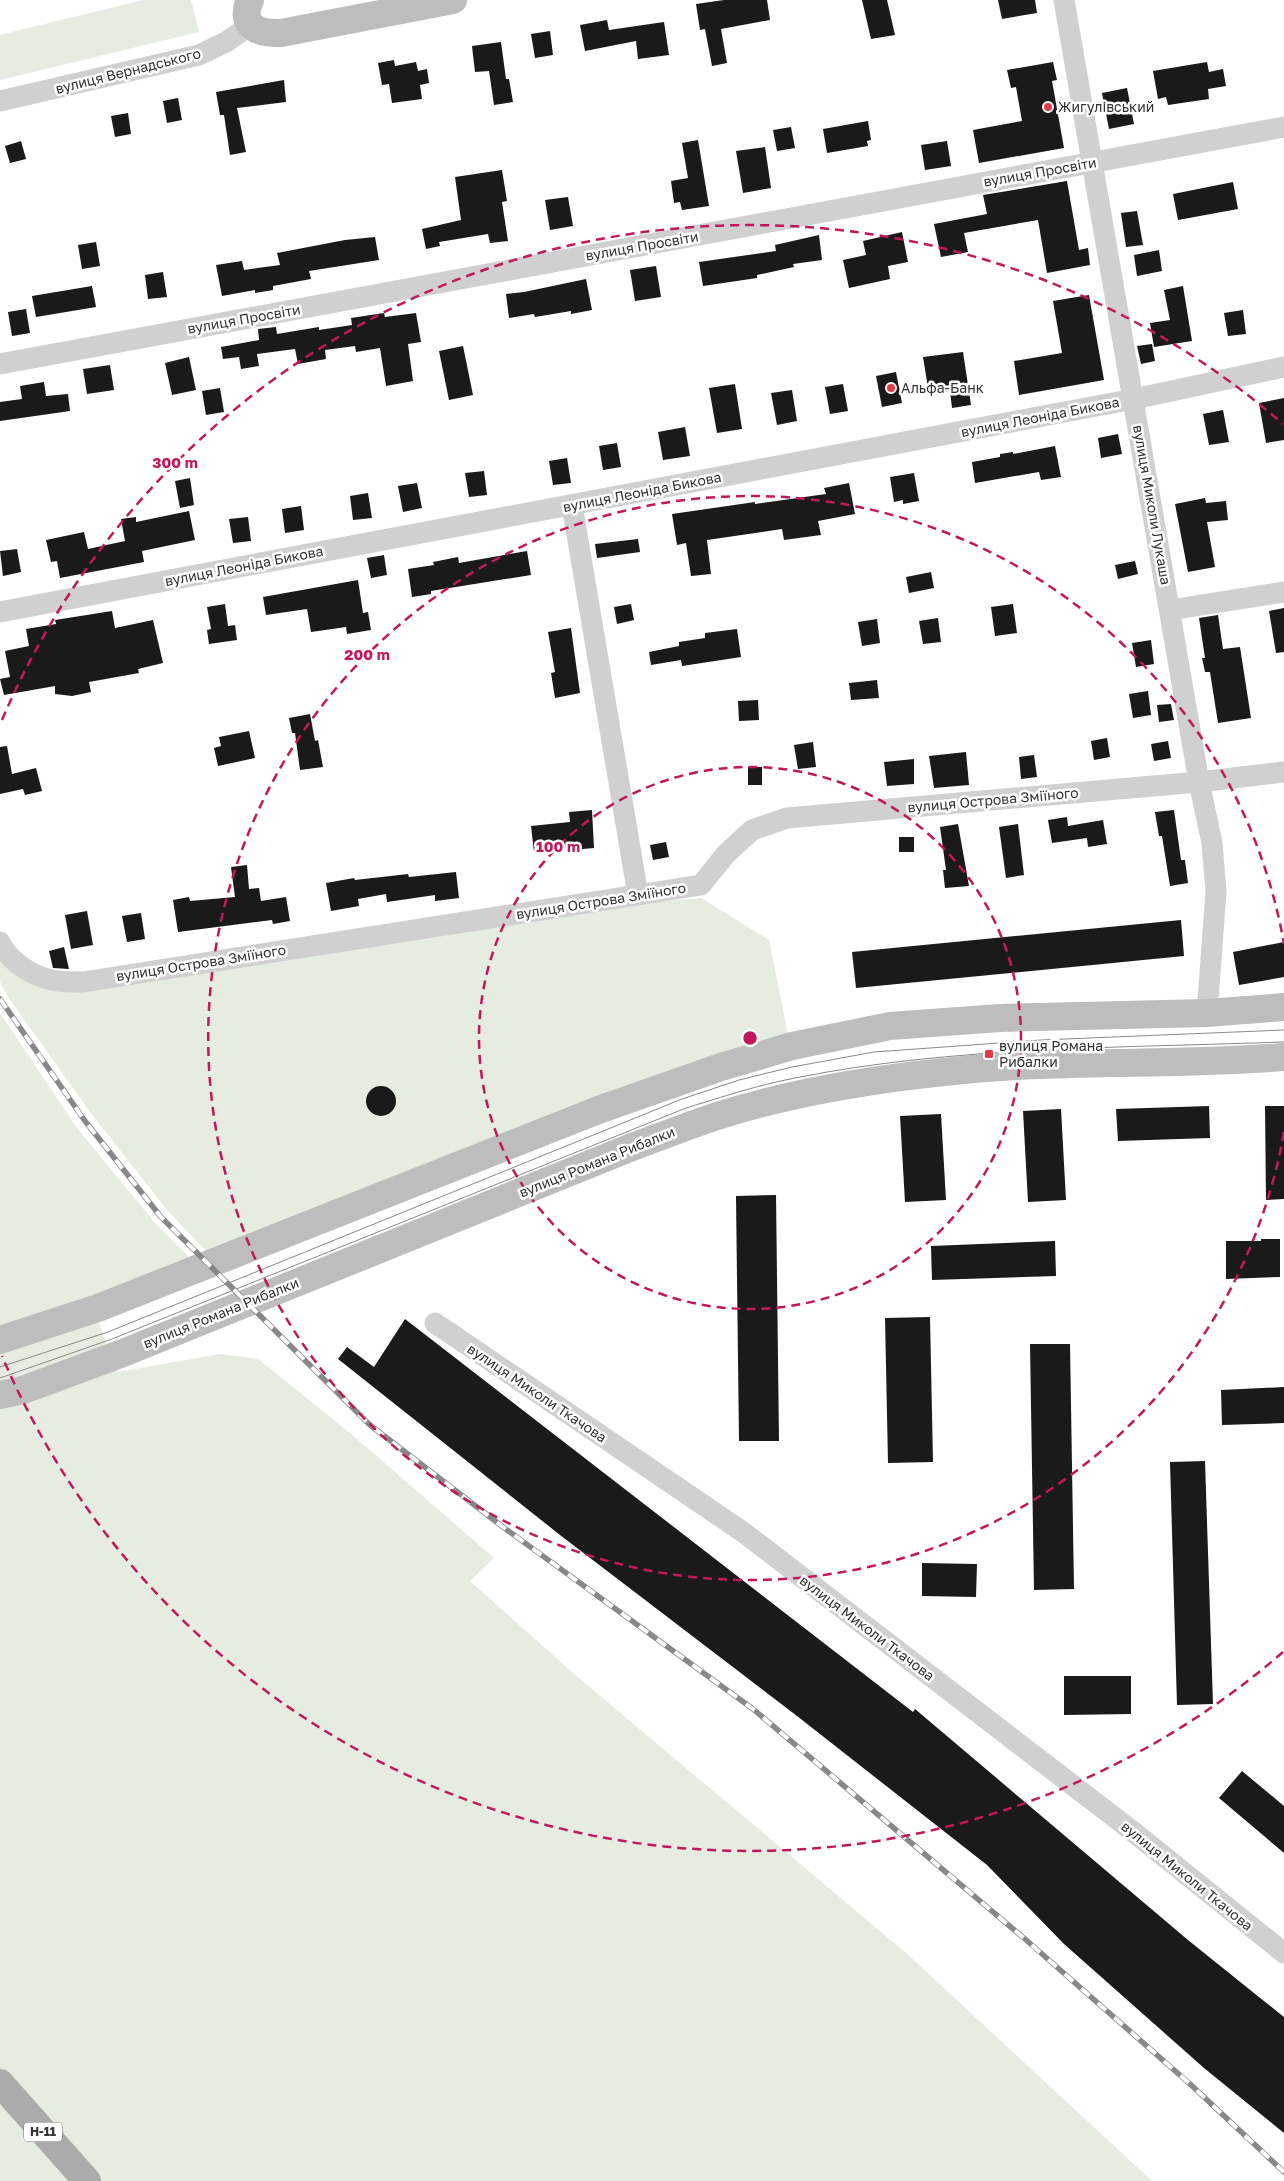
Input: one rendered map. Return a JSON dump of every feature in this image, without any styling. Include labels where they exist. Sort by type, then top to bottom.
[{"type":"main road","name":"вулиця Вернадського","points":[[251,12],[258,32],[281,33],[453,0]]},
{"type":"main road","points":[[0,1340],[98,1308],[601,1109],[721,1067],[792,1046],[890,1026],[1000,1018],[1207,1013],[1284,1007]]},
{"type":"main road","name":"вулиця Романа Рибалки","points":[[0,1394],[23,1390],[123,1353],[714,1117],[854,1084],[945,1072],[1030,1066],[1193,1062],[1284,1057]]},
{"type":"main road","name":"Н-11","points":[[0,2082],[87,2181]]},
{"type":"street","name":"вулиця Миколи Лукаша","points":[[1064,0],[1199,782],[1212,843],[1216,892],[1207,1013]]},
{"type":"street","name":"вулиця Вернадського","points":[[0,101],[199,56],[226,42],[251,12]]},
{"type":"street","name":"вулиця Просвіти","points":[[0,364],[1284,127]]},
{"type":"street","name":"вулиця Леоніда Бикова","points":[[0,612],[1134,399],[1284,367]]},
{"type":"street","points":[[572,505],[638,895]]},
{"type":"street","points":[[1170,610],[1284,592]]},
{"type":"street","name":"вулиця Острова Зміїного","points":[[0,942],[17,964],[34,974],[57,982],[82,982],[701,885],[726,854],[752,830],[787,818],[1199,782],[1284,772]]},
{"type":"street","name":"вулиця Миколи Ткачова","points":[[435,1323],[743,1532],[1131,1830],[1284,1953]]},
{"type":"shaded area","points":[[143,0],[191,0],[199,32],[0,80],[0,35]]},
{"type":"shaded area","points":[[701,898],[769,940],[789,1040],[210,1255],[168,1211],[93,1116],[8,997],[0,982],[0,948],[31,979],[640,903]]},
{"type":"shaded area","points":[[0,1013],[77,1128],[155,1223],[193,1261],[93,1306],[117,1372],[221,1354],[258,1359],[350,1433],[494,1558],[470,1581],[574,1674],[905,1952],[1152,2181],[0,2181]]},
{"type":"building","points":[[724,0],[767,0],[770,20],[721,29],[727,63],[712,66],[705,29],[700,30],[696,4]]},
{"type":"building","points":[[862,0],[887,0],[895,35],[871,39]]},
{"type":"building","points":[[998,0],[1035,0],[1037,13],[1002,19]]},
{"type":"building","points":[[607,20],[609,30],[664,22],[669,55],[638,59],[636,41],[585,51],[580,25]]},
{"type":"building","points":[[550,31],[553,55],[535,58],[531,34]]},
{"type":"building","points":[[501,42],[506,79],[509,79],[513,102],[494,105],[489,71],[475,72],[472,46]]},
{"type":"building","points":[[394,60],[395,66],[416,62],[418,71],[427,69],[429,83],[420,85],[422,99],[392,103],[389,84],[382,85],[378,63]]},
{"type":"building","points":[[1053,62],[1057,80],[1052,81],[1064,148],[979,163],[973,130],[1022,121],[1016,87],[1011,88],[1007,70]]},
{"type":"building","points":[[1207,62],[1209,72],[1223,69],[1226,86],[1208,89],[1209,99],[1168,105],[1166,97],[1158,99],[1153,71]]},
{"type":"building","points":[[284,80],[286,102],[237,108],[246,152],[230,155],[224,115],[220,115],[216,92]]},
{"type":"building","points":[[1127,88],[1134,124],[1109,129],[1102,93]]},
{"type":"building","points":[[178,98],[182,120],[167,123],[163,101]]},
{"type":"building","points":[[128,113],[131,134],[115,137],[111,116]]},
{"type":"building","points":[[868,121],[871,140],[867,141],[868,146],[827,153],[823,129]]},
{"type":"building","points":[[791,127],[795,148],[777,151],[773,130]]},
{"type":"building","points":[[698,140],[709,206],[682,210],[680,202],[674,203],[671,181],[688,178],[682,143]]},
{"type":"building","points":[[21,141],[26,159],[10,163],[5,146]]},
{"type":"building","points":[[947,141],[951,166],[925,170],[921,145]]},
{"type":"building","points":[[765,147],[771,188],[743,193],[736,151]]},
{"type":"building","points":[[502,170],[507,201],[502,202],[508,241],[490,243],[488,234],[439,242],[440,246],[426,249],[422,229],[461,220],[455,177]]},
{"type":"building","points":[[1067,181],[1079,250],[1088,248],[1090,265],[1047,273],[1038,220],[964,233],[968,252],[941,257],[934,224],[987,214],[983,195]]},
{"type":"building","points":[[1233,182],[1238,209],[1178,220],[1173,194]]},
{"type":"building","points":[[568,197],[573,226],[550,230],[545,200]]},
{"type":"building","points":[[1137,211],[1143,245],[1126,247],[1121,213]]},
{"type":"building","points":[[902,232],[908,262],[888,266],[890,279],[849,288],[843,260],[866,255],[863,241]]},
{"type":"building","points":[[819,235],[822,260],[793,264],[794,267],[757,275],[757,278],[703,286],[699,262],[776,251],[775,245]]},
{"type":"building","points":[[375,237],[379,260],[309,271],[311,279],[273,286],[273,290],[255,293],[255,290],[222,296],[216,265],[242,261],[244,270],[280,265],[277,253],[345,240]]},
{"type":"building","points":[[96,242],[100,266],[82,269],[78,245]]},
{"type":"building","points":[[1159,250],[1162,271],[1137,276],[1134,255]]},
{"type":"building","points":[[656,266],[661,297],[635,301],[630,270]]},
{"type":"building","points":[[163,272],[167,297],[148,299],[145,275]]},
{"type":"building","points":[[586,279],[592,310],[571,314],[571,311],[535,317],[534,314],[509,318],[506,294]]},
{"type":"building","points":[[92,286],[96,307],[36,317],[32,296]]},
{"type":"building","points":[[1183,286],[1192,341],[1154,347],[1150,323],[1170,320],[1164,290]]},
{"type":"building","points":[[1089,295],[1104,380],[1019,395],[1014,361],[1062,353],[1053,301]]},
{"type":"building","points":[[26,309],[30,333],[12,336],[8,312]]},
{"type":"building","points":[[1243,310],[1246,334],[1228,336],[1224,313]]},
{"type":"building","points":[[384,313],[385,317],[416,313],[421,342],[408,344],[413,381],[386,386],[380,348],[356,352],[355,346],[325,350],[326,359],[298,364],[295,349],[257,354],[259,366],[241,369],[239,357],[223,359],[221,347],[259,340],[258,329],[276,327],[277,334],[319,327],[319,330],[352,325],[351,318]]},
{"type":"building","points":[[1152,344],[1155,361],[1141,364],[1137,346]]},
{"type":"building","points":[[463,346],[473,395],[449,400],[439,351]]},
{"type":"building","points":[[963,352],[971,405],[952,408],[950,391],[929,394],[923,357]]},
{"type":"building","points":[[189,357],[196,390],[172,395],[165,363]]},
{"type":"building","points":[[110,365],[114,390],[87,394],[83,369]]},
{"type":"building","points":[[896,372],[902,403],[882,407],[876,376]]},
{"type":"building","points":[[44,382],[46,396],[68,394],[70,411],[0,421],[0,402],[22,399],[20,386]]},
{"type":"building","points":[[735,384],[742,429],[717,433],[709,388]]},
{"type":"building","points":[[843,384],[848,411],[830,414],[825,387]]},
{"type":"building","points":[[220,388],[224,412],[206,415],[202,391]]},
{"type":"building","points":[[792,390],[797,421],[777,425],[771,393]]},
{"type":"building","points":[[1284,398],[1284,440],[1266,443],[1259,403]]},
{"type":"building","points":[[1223,410],[1229,442],[1209,445],[1203,414]]},
{"type":"building","points":[[685,427],[690,456],[663,460],[658,432]]},
{"type":"building","points":[[1118,434],[1122,454],[1101,458],[1098,438]]},
{"type":"building","points":[[617,443],[621,467],[603,470],[599,446]]},
{"type":"building","points":[[1055,446],[1061,477],[1041,480],[1039,472],[975,483],[972,462],[1000,457],[1000,454],[1013,452],[1013,454]]},
{"type":"building","points":[[567,458],[571,483],[553,485],[549,461]]},
{"type":"building","points":[[484,471],[487,495],[469,497],[465,473]]},
{"type":"building","points":[[914,473],[919,501],[903,504],[903,500],[894,502],[890,477]]},
{"type":"building","points":[[190,478],[194,505],[180,508],[175,481]]},
{"type":"building","points":[[417,483],[422,508],[403,512],[398,486]]},
{"type":"building","points":[[849,483],[855,514],[818,521],[821,535],[784,540],[782,529],[707,540],[711,574],[691,576],[686,543],[677,545],[672,514],[826,494],[824,488]]},
{"type":"building","points":[[368,493],[372,518],[353,520],[350,496]]},
{"type":"building","points":[[1205,498],[1206,503],[1226,501],[1228,520],[1207,522],[1215,567],[1188,572],[1175,504]]},
{"type":"building","points":[[301,506],[304,530],[285,533],[282,509]]},
{"type":"building","points":[[189,511],[195,540],[142,551],[144,562],[60,578],[57,561],[51,562],[46,540],[84,532],[88,549],[125,541],[121,519],[136,517],[136,522]]},
{"type":"building","points":[[248,517],[251,541],[233,543],[229,519]]},
{"type":"building","points":[[638,539],[640,552],[597,558],[595,544]]},
{"type":"building","points":[[17,549],[21,572],[3,576],[0,551]]},
{"type":"building","points":[[527,551],[531,575],[431,591],[431,594],[412,597],[408,569],[434,565],[433,562],[458,557],[459,563]]},
{"type":"building","points":[[384,555],[387,575],[371,578],[367,558]]},
{"type":"building","points":[[1135,561],[1138,574],[1118,579],[1115,565]]},
{"type":"building","points":[[931,572],[934,588],[909,593],[906,577]]},
{"type":"building","points":[[358,580],[363,613],[368,612],[371,630],[347,634],[346,627],[311,632],[307,609],[266,615],[263,597]]},
{"type":"building","points":[[225,604],[228,626],[235,625],[237,640],[209,644],[207,630],[211,629],[207,607]]},
{"type":"building","points":[[631,604],[634,620],[617,624],[614,607]]},
{"type":"building","points":[[1013,604],[1017,633],[995,636],[991,607]]},
{"type":"building","points":[[1284,608],[1284,652],[1276,653],[1269,611]]},
{"type":"building","points":[[112,611],[115,628],[153,620],[163,663],[138,669],[139,673],[89,682],[91,692],[72,696],[55,694],[55,686],[4,695],[0,679],[10,677],[5,651],[29,646],[26,629],[56,624],[55,620]]},
{"type":"building","points":[[1218,615],[1223,649],[1240,647],[1251,718],[1218,723],[1210,672],[1205,672],[1202,658],[1205,658],[1199,618]]},
{"type":"building","points":[[938,618],[941,642],[923,644],[919,621]]},
{"type":"building","points":[[877,619],[880,643],[862,646],[858,622]]},
{"type":"building","points":[[571,628],[580,693],[555,698],[551,673],[555,672],[548,632]]},
{"type":"building","points":[[737,629],[741,657],[682,666],[681,660],[651,665],[649,652],[679,646],[679,642],[705,638],[705,633]]},
{"type":"building","points":[[1151,640],[1154,664],[1136,667],[1132,643]]},
{"type":"building","points":[[877,680],[879,698],[851,700],[849,683]]},
{"type":"building","points":[[1148,691],[1151,715],[1133,718],[1129,694]]},
{"type":"building","points":[[758,700],[759,720],[739,721],[738,701]]},
{"type":"building","points":[[1171,704],[1174,720],[1159,722],[1157,705]]},
{"type":"building","points":[[310,714],[315,741],[318,740],[323,767],[300,770],[295,733],[292,733],[289,718]]},
{"type":"building","points":[[249,731],[255,758],[218,766],[214,748],[221,746],[219,737]]},
{"type":"building","points":[[1107,738],[1110,757],[1094,760],[1091,741]]},
{"type":"building","points":[[1168,741],[1171,758],[1154,761],[1151,744]]},
{"type":"building","points":[[813,742],[816,767],[798,769],[794,745]]},
{"type":"building","points":[[7,746],[12,774],[36,768],[42,791],[25,795],[23,789],[0,794],[0,747]]},
{"type":"building","points":[[966,752],[969,785],[934,788],[929,756]]},
{"type":"building","points":[[1034,755],[1037,777],[1021,779],[1019,757]]},
{"type":"building","points":[[914,759],[914,784],[887,786],[884,762]]},
{"type":"building","points":[[748,767],[762,767],[762,785],[748,785]]},
{"type":"building","points":[[592,810],[594,848],[572,850],[572,847],[534,852],[531,826],[570,822],[569,812]]},
{"type":"building","points":[[1174,810],[1181,860],[1185,860],[1188,883],[1170,886],[1162,836],[1159,836],[1155,812]]},
{"type":"building","points":[[1067,817],[1068,826],[1103,820],[1107,844],[1088,847],[1087,838],[1052,843],[1048,820]]},
{"type":"building","points":[[958,824],[969,886],[945,888],[943,870],[946,870],[940,827]]},
{"type":"building","points":[[1018,824],[1024,875],[1006,878],[999,827]]},
{"type":"building","points":[[899,837],[914,837],[914,852],[899,852]]},
{"type":"building","points":[[666,842],[669,857],[653,860],[650,845]]},
{"type":"building","points":[[247,865],[249,889],[259,888],[261,901],[286,897],[290,921],[273,924],[272,920],[178,932],[173,900],[189,897],[190,901],[235,897],[231,867]]},
{"type":"building","points":[[456,872],[459,898],[435,901],[435,895],[387,902],[386,894],[358,899],[359,906],[331,911],[326,883],[354,878],[355,880],[408,874],[409,877]]},
{"type":"building","points":[[87,911],[93,945],[71,949],[65,915]]},
{"type":"building","points":[[141,913],[145,939],[127,942],[122,916]]},
{"type":"building","points":[[1181,920],[1184,956],[856,988],[852,952]]},
{"type":"building","points":[[1284,942],[1284,977],[1239,985],[1233,952]]},
{"type":"building","points":[[64,947],[69,969],[53,968],[49,951]]},
{"type":"building","points":[[381,1086],[387,1087],[395,1095],[395,1107],[387,1115],[381,1116],[375,1115],[367,1107],[366,1101],[367,1095],[375,1087]]},
{"type":"building","points":[[1209,1106],[1210,1138],[1118,1141],[1116,1109]]},
{"type":"building","points":[[1265,1106],[1284,1106],[1284,1199],[1266,1200]]},
{"type":"building","points":[[1061,1109],[1066,1200],[1028,1202],[1023,1111]]},
{"type":"building","points":[[941,1114],[946,1200],[905,1202],[900,1116]]},
{"type":"building","points":[[776,1195],[779,1441],[739,1441],[736,1196]]},
{"type":"building","points":[[1261,1239],[1280,1239],[1280,1277],[1226,1279],[1226,1241],[1261,1241]]},
{"type":"building","points":[[1055,1241],[1056,1276],[932,1280],[931,1246]]},
{"type":"building","points":[[930,1317],[933,1462],[888,1463],[885,1318]]},
{"type":"building","points":[[405,1319],[913,1712],[915,1709],[1188,1940],[1284,2017],[1284,2133],[1204,2068],[1064,1944],[987,1865],[797,1716],[560,1535],[338,1359],[347,1347],[374,1367]]},
{"type":"building","points":[[1030,1344],[1070,1344],[1074,1589],[1034,1590]]},
{"type":"building","points":[[1284,1387],[1284,1423],[1222,1425],[1221,1390]]},
{"type":"building","points":[[1205,1461],[1213,1704],[1177,1705],[1170,1462]]},
{"type":"building","points":[[922,1563],[977,1564],[976,1597],[922,1596]]},
{"type":"building","points":[[1064,1676],[1131,1676],[1131,1714],[1064,1715]]},
{"type":"building","points":[[1242,1771],[1284,1806],[1284,1853],[1219,1798]]},
{"type":"tram line","points":[[0,1367],[108,1332],[682,1099],[739,1080],[792,1067],[874,1052],[1041,1040],[1284,1030]]},
{"type":"tram line","points":[[0,1378],[112,1339],[686,1108],[754,1088],[795,1078],[855,1068],[977,1054],[1038,1050],[1284,1042]]},
{"type":"railway","points":[[0,999],[85,1121],[161,1217],[370,1425],[503,1527],[753,1709],[1025,1939],[1190,2084],[1284,2172]]},
{"type":"place","name":"Жигулівський","points":[[1048,107]]},
{"type":"place","name":"Альфа-Банк","points":[[891,388]]},
{"type":"place","name":"вулиця Романа Рибалки","points":[[989,1054]]}]
